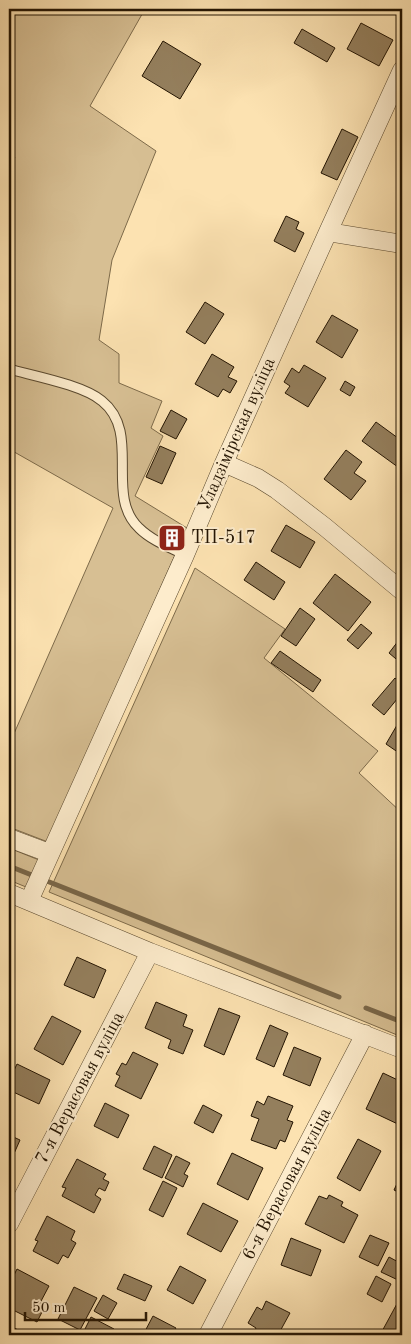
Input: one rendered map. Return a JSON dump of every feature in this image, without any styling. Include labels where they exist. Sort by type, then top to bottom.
[{"type":"street","name":"Уладзімірская вуліца","points":[[31,895],[402,70]]},
{"type":"street","points":[[328,232],[402,244]]},
{"type":"street","points":[[224,463],[258,478],[277,490],[402,591]]},
{"type":"street","points":[[9,838],[48,858]]},
{"type":"street","points":[[9,893],[31,895],[150,952],[402,1049]]},
{"type":"street","name":"7-я Верасовая вуліца","points":[[9,1224],[150,952]]},
{"type":"street","name":"6-я Верасовая вуліца","points":[[208,1335],[366,1034]]},
{"type":"lane","points":[[9,369],[92,394],[111,409],[121,431],[124,493],[126,506],[131,518],[148,535],[185,555]]},
{"type":"shaded area","points":[[9,9],[145,9],[90,106],[156,151],[112,260],[99,340],[119,354],[119,383],[162,401],[151,428],[163,436],[135,496],[187,528],[48,842],[9,827],[9,745],[113,508],[9,449],[9,169],[15,157],[9,154]]},
{"type":"shaded area","points":[[195,568],[285,629],[264,658],[378,751],[359,773],[402,813],[402,1037],[49,892]]},
{"type":"shaded area","points":[[9,848],[39,860],[26,887],[9,880]]},
{"type":"building","points":[[361,23],[393,40],[379,66],[347,49]]},
{"type":"building","points":[[302,29],[335,48],[327,62],[294,43]]},
{"type":"building","points":[[163,41],[201,64],[180,99],[142,76]]},
{"type":"building","points":[[342,129],[358,137],[337,180],[321,173]]},
{"type":"building","points":[[286,216],[299,222],[296,229],[304,233],[295,252],[274,241]]},
{"type":"building","points":[[205,302],[224,314],[205,344],[186,332]]},
{"type":"building","points":[[332,315],[358,330],[342,358],[316,342]]},
{"type":"building","points":[[212,354],[234,367],[228,377],[237,381],[230,393],[223,389],[218,397],[195,384]]},
{"type":"building","points":[[304,365],[326,378],[308,407],[285,393],[290,386],[284,382],[292,368],[299,373]]},
{"type":"building","points":[[345,381],[355,387],[350,396],[340,390]]},
{"type":"building","points":[[171,410],[187,419],[176,439],[160,431]]},
{"type":"building","points":[[376,422],[402,441],[402,470],[362,441]]},
{"type":"building","points":[[160,446],[176,453],[162,484],[146,477]]},
{"type":"building","points":[[346,450],[362,462],[354,473],[366,481],[351,500],[324,479]]},
{"type":"building","points":[[286,525],[315,542],[300,568],[271,551]]},
{"type":"building","name":"ТП-517","points":[[168,530],[180,537],[176,545],[164,539]]},
{"type":"building","points":[[256,562],[285,582],[274,600],[244,580]]},
{"type":"building","points":[[335,574],[371,602],[348,631],[313,603]]},
{"type":"building","points":[[300,608],[315,619],[296,646],[281,636]]},
{"type":"building","points":[[361,624],[372,633],[358,649],[347,640]]},
{"type":"building","points":[[402,636],[402,664],[389,653]]},
{"type":"building","points":[[280,651],[321,680],[313,692],[271,663]]},
{"type":"building","points":[[395,678],[402,684],[402,693],[384,715],[372,705]]},
{"type":"building","points":[[400,720],[402,722],[402,755],[386,744]]},
{"type":"building","points":[[77,957],[106,970],[94,998],[64,985]]},
{"type":"building","points":[[156,1002],[187,1015],[183,1026],[193,1030],[183,1054],[168,1048],[171,1040],[145,1028]]},
{"type":"building","points":[[219,1008],[240,1016],[224,1055],[204,1046]]},
{"type":"building","points":[[52,1016],[81,1031],[63,1065],[34,1049]]},
{"type":"building","points":[[270,1025],[288,1033],[274,1067],[256,1059]]},
{"type":"building","points":[[294,1047],[321,1058],[310,1086],[283,1075]]},
{"type":"building","points":[[133,1052],[158,1064],[141,1099],[115,1086],[120,1076],[116,1074],[122,1063],[126,1065]]},
{"type":"building","points":[[17,1064],[50,1080],[39,1104],[9,1090],[9,1081]]},
{"type":"building","points":[[383,1073],[402,1082],[402,1126],[366,1109]]},
{"type":"building","points":[[268,1096],[293,1106],[287,1120],[293,1122],[285,1142],[280,1140],[276,1149],[251,1140],[259,1119],[251,1116],[257,1101],[264,1105]]},
{"type":"building","points":[[105,1103],[129,1115],[118,1138],[94,1126]]},
{"type":"building","points":[[203,1105],[222,1115],[213,1133],[194,1123]]},
{"type":"building","points":[[9,1135],[20,1140],[9,1165]]},
{"type":"building","points":[[358,1139],[381,1151],[360,1191],[337,1178]]},
{"type":"building","points":[[154,1146],[172,1155],[162,1178],[143,1169]]},
{"type":"building","points":[[232,1153],[263,1168],[248,1200],[217,1184]]},
{"type":"building","points":[[176,1156],[190,1163],[184,1174],[188,1176],[183,1187],[165,1178]]},
{"type":"building","points":[[77,1159],[106,1174],[103,1179],[109,1182],[105,1191],[99,1188],[95,1195],[101,1199],[94,1213],[62,1196],[66,1188],[62,1187]]},
{"type":"building","points":[[402,1173],[402,1194],[394,1190]]},
{"type":"building","points":[[163,1181],[177,1188],[163,1217],[149,1210]]},
{"type":"building","points":[[329,1195],[343,1202],[341,1206],[358,1215],[344,1243],[305,1224],[319,1196],[327,1199]]},
{"type":"building","points":[[203,1203],[238,1221],[221,1252],[187,1234]]},
{"type":"building","points":[[47,1216],[75,1231],[71,1240],[76,1243],[68,1258],[63,1255],[58,1264],[33,1251],[38,1241],[35,1240]]},
{"type":"building","points":[[370,1235],[389,1243],[378,1266],[359,1257]]},
{"type":"building","points":[[291,1238],[321,1250],[311,1276],[281,1265]]},
{"type":"building","points":[[389,1257],[402,1264],[402,1271],[398,1280],[381,1272]]},
{"type":"building","points":[[180,1266],[206,1280],[193,1304],[167,1290]]},
{"type":"building","points":[[17,1269],[49,1286],[40,1303],[45,1306],[37,1322],[9,1308],[9,1285]]},
{"type":"building","points":[[124,1274],[152,1286],[145,1301],[117,1289]]},
{"type":"building","points":[[376,1276],[391,1284],[382,1302],[367,1294]]},
{"type":"building","points":[[74,1287],[97,1298],[80,1330],[58,1319]]},
{"type":"building","points":[[103,1295],[117,1303],[108,1319],[94,1311]]},
{"type":"building","points":[[399,1300],[402,1302],[402,1335],[380,1335]]},
{"type":"building","points":[[266,1301],[290,1313],[278,1335],[253,1335],[256,1328],[248,1323],[257,1307],[262,1310]]},
{"type":"building","points":[[153,1316],[176,1328],[172,1335],[143,1335]]},
{"type":"building","points":[[91,1317],[114,1329],[111,1335],[92,1335],[84,1331]]},
{"type":"building","points":[[9,1325],[27,1335],[9,1335]]},
{"type":"waterway","points":[[9,866],[339,997]]},
{"type":"waterway","points":[[366,1008],[402,1022]]},
{"type":"place","name":"ТП-517","points":[[172,538]]}]
